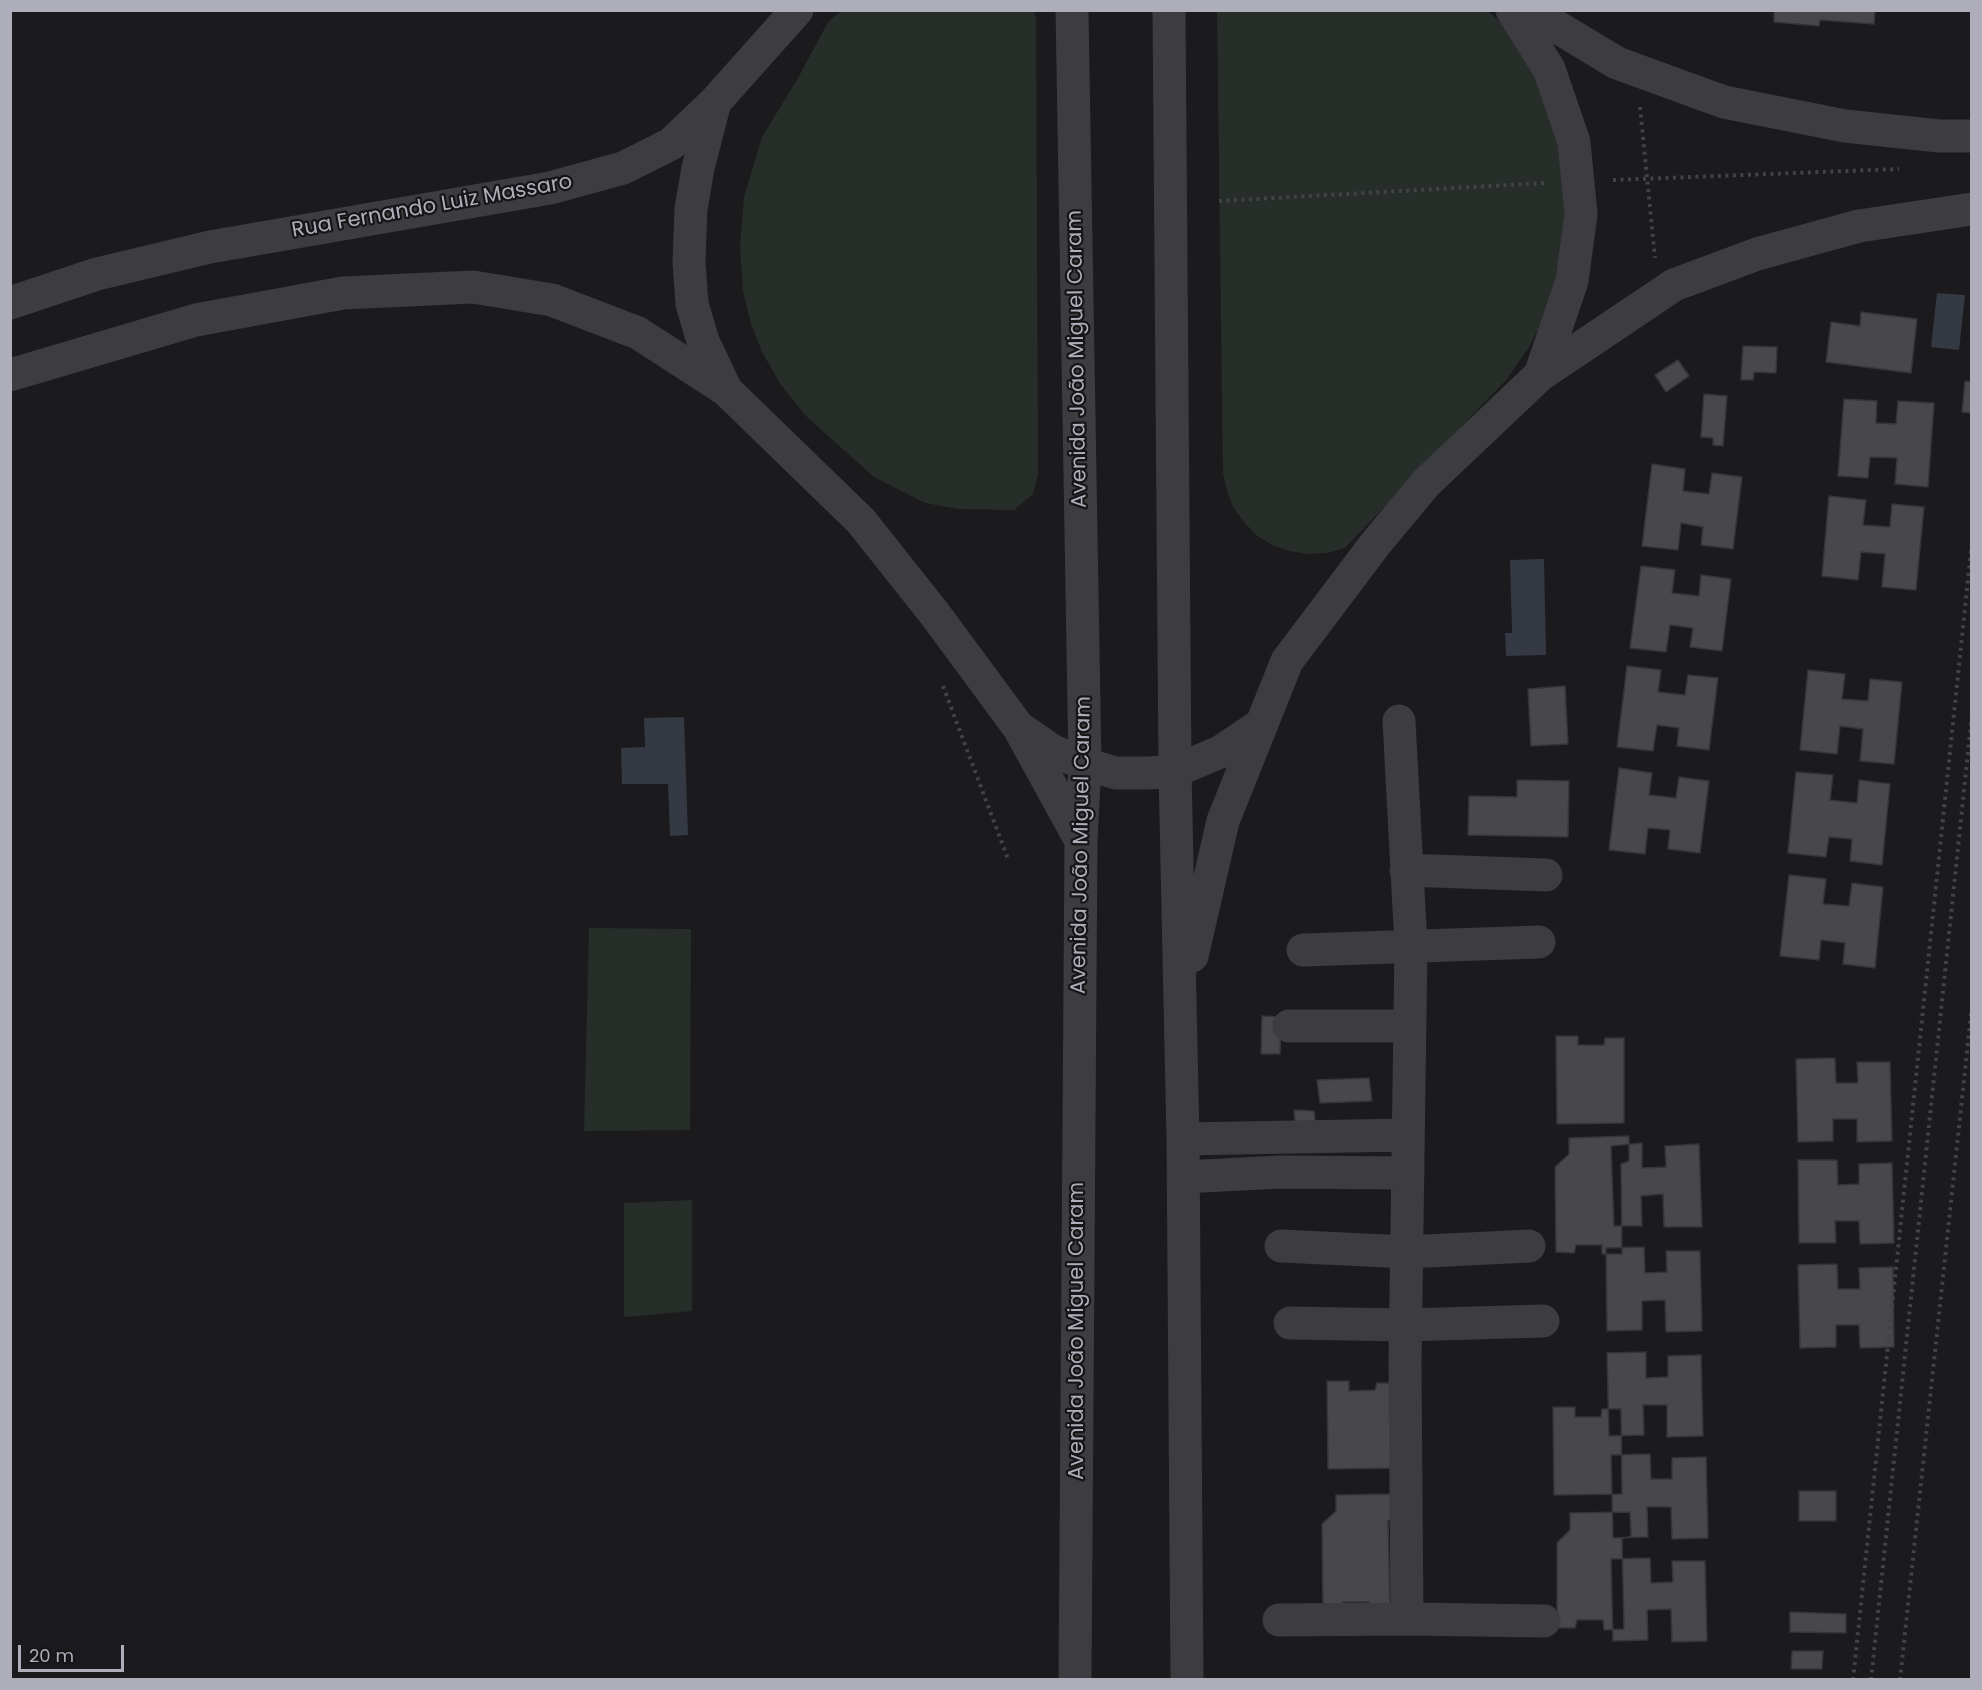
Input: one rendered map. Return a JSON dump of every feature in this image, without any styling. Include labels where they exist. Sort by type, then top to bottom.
[{"type":"street","name":"Rua Fernando Luiz Massaro","points":[[10,303],[97,274],[210,247],[550,188],[623,168],[671,144],[715,102],[797,10]]},
{"type":"street","name":"Avenida João Miguel Caram","points":[[1072,10],[1085,764],[1081,841],[1075,1680]]},
{"type":"street","points":[[1169,10],[1175,771],[1183,1139],[1187,1680]]},
{"type":"street","points":[[1512,10],[1549,69],[1574,142],[1581,214],[1572,281],[1540,375]]},
{"type":"street","points":[[1528,10],[1617,63],[1724,102],[1845,126],[1971,136]]},
{"type":"street","points":[[715,102],[698,168],[691,209],[688,262],[692,304],[703,341],[726,390]]},
{"type":"street","points":[[1181,1002],[1223,821],[1287,661],[1376,543],[1426,483],[1540,375],[1674,285],[1768,250],[1859,226],[1971,209]]},
{"type":"street","points":[[10,375],[195,320],[343,293],[473,287],[552,300],[638,333],[726,390],[861,521],[934,613],[1019,728],[1081,841]]},
{"type":"street","points":[[1398,721],[1411,946],[1405,1325],[1407,1619]]},
{"type":"street","points":[[1019,728],[1053,751],[1116,773],[1175,771],[1220,752],[1262,724]]},
{"type":"street","points":[[1406,870],[1546,875]]},
{"type":"street","points":[[1303,950],[1539,942]]},
{"type":"street","points":[[1289,1026],[1410,1026]]},
{"type":"street","points":[[1183,1139],[1408,1135]]},
{"type":"street","points":[[1183,1177],[1280,1172],[1408,1173]]},
{"type":"street","points":[[1281,1246],[1407,1252],[1529,1246]]},
{"type":"street","points":[[1290,1323],[1405,1325],[1543,1321]]},
{"type":"street","points":[[1279,1620],[1544,1621]]},
{"type":"path","points":[[1636,70],[1658,295]]},
{"type":"path","points":[[1853,1680],[1971,541]]},
{"type":"path","points":[[939,678],[1008,859]]},
{"type":"path","points":[[1871,1680],[1971,714]]},
{"type":"path","points":[[1900,1680],[1971,1005]]},
{"type":"shaded area","points":[[841,11],[1034,11],[1036,19],[1038,474],[1033,494],[1014,510],[959,509],[925,503],[874,477],[807,417],[781,385],[762,352],[751,324],[743,291],[740,246],[744,197],[762,137],[798,78],[828,22]]},
{"type":"shaded area","points":[[1217,11],[1488,11],[1509,30],[1530,61],[1566,165],[1566,240],[1546,314],[1529,347],[1507,379],[1345,548],[1327,553],[1308,554],[1289,551],[1272,545],[1256,535],[1233,507],[1223,473]]},
{"type":"shaded area","points":[[1937,293],[1965,295],[1959,350],[1931,347]]},
{"type":"shaded area","points":[[1544,559],[1546,655],[1506,656],[1505,633],[1512,633],[1510,560]]},
{"type":"shaded area","points":[[684,717],[688,835],[670,836],[668,784],[622,784],[621,748],[645,747],[644,718]]},
{"type":"shaded area","points":[[589,928],[691,929],[690,1130],[584,1131]]},
{"type":"shaded area","points":[[692,1200],[692,1311],[624,1317],[624,1203]]},
{"type":"building","points":[[1774,10],[1875,10],[1874,24],[1820,20],[1819,26],[1774,22]]},
{"type":"building","points":[[1861,312],[1917,319],[1911,373],[1826,362],[1831,322],[1860,326]]},
{"type":"building","points":[[1743,346],[1777,347],[1776,373],[1754,372],[1753,380],[1741,380]]},
{"type":"building","points":[[1678,360],[1689,376],[1666,392],[1655,375]]},
{"type":"building","points":[[1965,381],[1972,382],[1972,413],[1962,412]]},
{"type":"building","points":[[1704,394],[1727,396],[1723,446],[1713,445],[1713,438],[1701,437]]},
{"type":"building","points":[[1844,399],[1877,401],[1876,423],[1896,424],[1898,401],[1934,403],[1928,487],[1895,484],[1897,458],[1870,457],[1868,478],[1838,476]]},
{"type":"building","points":[[1652,464],[1685,469],[1683,491],[1709,494],[1712,473],[1742,477],[1733,549],[1701,545],[1703,527],[1681,523],[1678,550],[1642,546]]},
{"type":"building","points":[[1829,496],[1866,500],[1863,525],[1890,527],[1892,504],[1924,507],[1916,590],[1882,587],[1885,554],[1861,552],[1858,580],[1822,576]]},
{"type":"building","points":[[1641,566],[1675,570],[1672,593],[1699,596],[1701,575],[1731,579],[1722,651],[1690,647],[1693,628],[1670,625],[1666,652],[1630,648]]},
{"type":"building","points":[[1627,666],[1661,670],[1658,692],[1685,695],[1688,675],[1718,678],[1709,750],[1677,746],[1679,728],[1657,725],[1653,751],[1617,747]]},
{"type":"building","points":[[1808,670],[1845,674],[1842,699],[1868,701],[1870,679],[1902,682],[1894,764],[1860,761],[1863,729],[1840,726],[1837,754],[1800,750]]},
{"type":"building","points":[[1565,686],[1568,744],[1531,746],[1528,689]]},
{"type":"building","points":[[1619,768],[1652,773],[1649,795],[1676,798],[1679,777],[1709,781],[1700,853],[1668,849],[1670,830],[1648,828],[1645,854],[1609,850]]},
{"type":"building","points":[[1796,772],[1833,775],[1830,800],[1857,803],[1859,780],[1890,784],[1882,865],[1850,861],[1852,839],[1829,837],[1826,857],[1788,853]]},
{"type":"building","points":[[1517,780],[1569,781],[1568,837],[1468,835],[1469,796],[1517,797]]},
{"type":"building","points":[[1789,875],[1826,879],[1823,904],[1849,906],[1852,883],[1883,887],[1875,968],[1843,964],[1845,943],[1821,940],[1819,960],[1780,956]]},
{"type":"building","points":[[1262,1016],[1281,1017],[1280,1054],[1261,1054]]},
{"type":"building","points":[[1556,1036],[1578,1036],[1578,1045],[1604,1045],[1605,1038],[1624,1038],[1624,1123],[1557,1124]]},
{"type":"building","points":[[1835,1058],[1836,1083],[1858,1083],[1857,1062],[1890,1062],[1892,1141],[1857,1142],[1857,1119],[1833,1119],[1833,1141],[1798,1142],[1796,1059]]},
{"type":"building","points":[[1369,1078],[1372,1101],[1320,1103],[1317,1080]]},
{"type":"building","points":[[1294,1110],[1314,1111],[1316,1130],[1296,1130]]},
{"type":"building","points":[[1629,1136],[1629,1161],[1621,1164],[1622,1254],[1602,1254],[1602,1245],[1576,1245],[1574,1253],[1556,1252],[1555,1167],[1569,1154],[1569,1138]]},
{"type":"building","points":[[1642,1143],[1642,1168],[1666,1167],[1665,1146],[1699,1144],[1702,1227],[1664,1227],[1663,1194],[1641,1196],[1642,1226],[1614,1226],[1611,1146]]},
{"type":"building","points":[[1798,1160],[1837,1160],[1838,1185],[1859,1184],[1859,1164],[1892,1163],[1894,1243],[1860,1244],[1859,1221],[1835,1221],[1836,1243],[1799,1243]]},
{"type":"building","points":[[1644,1247],[1645,1273],[1667,1272],[1666,1251],[1700,1251],[1702,1331],[1666,1332],[1665,1300],[1642,1301],[1642,1330],[1607,1331],[1606,1248]]},
{"type":"building","points":[[1837,1264],[1838,1289],[1860,1289],[1859,1268],[1893,1267],[1894,1347],[1860,1348],[1859,1325],[1836,1325],[1836,1347],[1800,1348],[1798,1265]]},
{"type":"building","points":[[1646,1352],[1646,1378],[1668,1377],[1668,1356],[1701,1355],[1703,1436],[1667,1437],[1667,1405],[1643,1405],[1644,1435],[1609,1436],[1607,1353]]},
{"type":"building","points":[[1327,1381],[1349,1381],[1349,1391],[1375,1390],[1377,1383],[1395,1383],[1396,1468],[1328,1469]]},
{"type":"building","points":[[1553,1407],[1575,1407],[1575,1417],[1601,1417],[1602,1409],[1621,1409],[1622,1494],[1554,1495]]},
{"type":"building","points":[[1650,1454],[1651,1479],[1672,1479],[1672,1458],[1706,1457],[1708,1538],[1672,1539],[1671,1507],[1647,1507],[1648,1537],[1613,1538],[1611,1455]]},
{"type":"building","points":[[1799,1491],[1836,1491],[1836,1521],[1799,1521]]},
{"type":"building","points":[[1396,1494],[1396,1517],[1388,1521],[1390,1611],[1369,1611],[1369,1602],[1343,1602],[1341,1609],[1323,1610],[1322,1524],[1336,1511],[1336,1495]]},
{"type":"building","points":[[1630,1512],[1631,1536],[1622,1539],[1624,1629],[1604,1630],[1603,1620],[1577,1620],[1575,1628],[1557,1628],[1557,1543],[1570,1530],[1570,1513]]},
{"type":"building","points":[[1650,1558],[1651,1583],[1673,1582],[1672,1561],[1705,1561],[1707,1641],[1672,1642],[1671,1609],[1647,1610],[1648,1640],[1613,1641],[1611,1559]]},
{"type":"building","points":[[1790,1612],[1846,1614],[1846,1633],[1790,1632]]},
{"type":"building","points":[[1792,1651],[1823,1651],[1822,1669],[1791,1669]]}]
